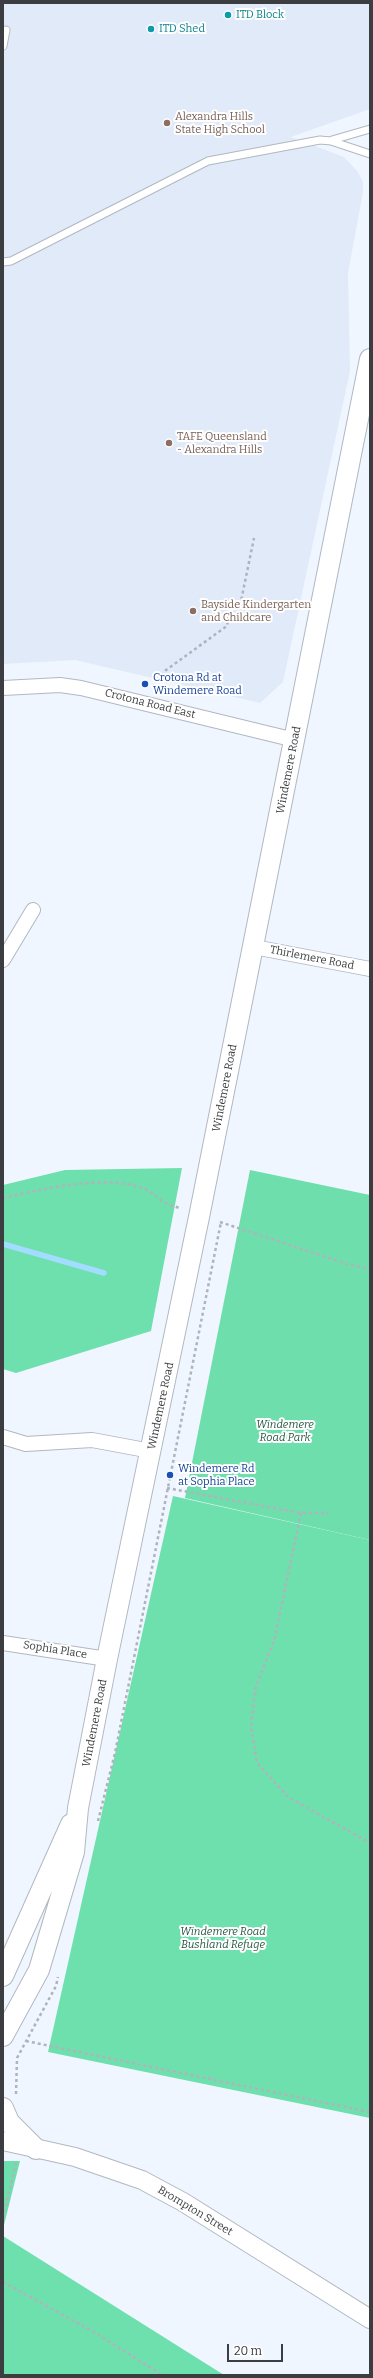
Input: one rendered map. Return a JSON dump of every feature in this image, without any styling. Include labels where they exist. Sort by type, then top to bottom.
[{"type":"main road","name":"Windemere Road","points":[[6,2031],[39,1970],[74,1852],[78,1808],[107,1659],[152,1451],[370,363]]},
{"type":"main road","name":"Windemere Road","points":[[3,1976],[78,1808]]},
{"type":"main road","points":[[3,2108],[20,2145]]},
{"type":"street","name":"Crotona Road East","points":[[3,688],[60,685],[81,688],[295,740]]},
{"type":"street","points":[[3,960],[33,910]]},
{"type":"street","name":"Thirlemere Road","points":[[254,947],[370,970]]},
{"type":"street","points":[[3,1437],[26,1444],[92,1440],[152,1451]]},
{"type":"street","name":"Sophia Place","points":[[3,1643],[107,1659]]},
{"type":"street","name":"Brompton Street","points":[[20,2145],[82,2159],[142,2180],[184,2202],[370,2319]]},
{"type":"lane","points":[[3,46],[6,30]]},
{"type":"lane","points":[[3,262],[11,261],[208,161],[320,140],[332,140],[370,129]]},
{"type":"lane","points":[[332,140],[370,154]]},
{"type":"path","points":[[162,676],[166,670],[226,626],[229,614],[241,602],[254,538]]},
{"type":"path","points":[[3,1198],[72,1184],[94,1183],[130,1185],[149,1191],[164,1202],[199,1217]]},
{"type":"path","points":[[221,1222],[350,1265],[370,1269]]},
{"type":"path","points":[[144,1484],[300,1513],[328,1512]]},
{"type":"path","points":[[300,1513],[274,1641],[256,1686],[251,1726],[257,1763],[288,1797],[370,1843]]},
{"type":"path","points":[[6,2031],[26,2041],[370,2112]]},
{"type":"path","points":[[3,2218],[20,2145]]},
{"type":"path","points":[[3,2282],[94,2332],[162,2375]]},
{"type":"shaded area","points":[[3,3],[370,3],[370,109],[291,137],[344,157],[358,172],[363,182],[363,192],[348,273],[350,371],[283,682],[260,703],[75,660],[3,664]]},
{"type":"green space","points":[[182,1168],[151,1331],[16,1373],[3,1369],[3,1185],[65,1170]]},
{"type":"green space","name":"Windemere Road Park","points":[[250,1170],[370,1195],[370,1540],[185,1498]]},
{"type":"green space","name":"Windemere Road Bushland Refuge","points":[[173,1496],[370,1540],[370,2118],[48,2052]]},
{"type":"green space","points":[[3,2161],[20,2161],[3,2229]]},
{"type":"green space","points":[[3,2236],[224,2375],[3,2375]]},
{"type":"waterway","points":[[3,1244],[104,1273]]},
{"type":"place","name":"ITD Block","points":[[228,15]]},
{"type":"place","name":"ITD Shed","points":[[151,29]]},
{"type":"place","name":"Alexandra Hills State High School","points":[[167,123]]},
{"type":"place","name":"TAFE Queensland - Alexandra Hills","points":[[169,443]]},
{"type":"place","name":"Bayside Kindergarten and Childcare","points":[[193,611]]},
{"type":"place","name":"Crotona Rd at Windemere Road","points":[[145,684]]},
{"type":"place","name":"Windemere Rd at Sophia Place","points":[[170,1475]]}]
